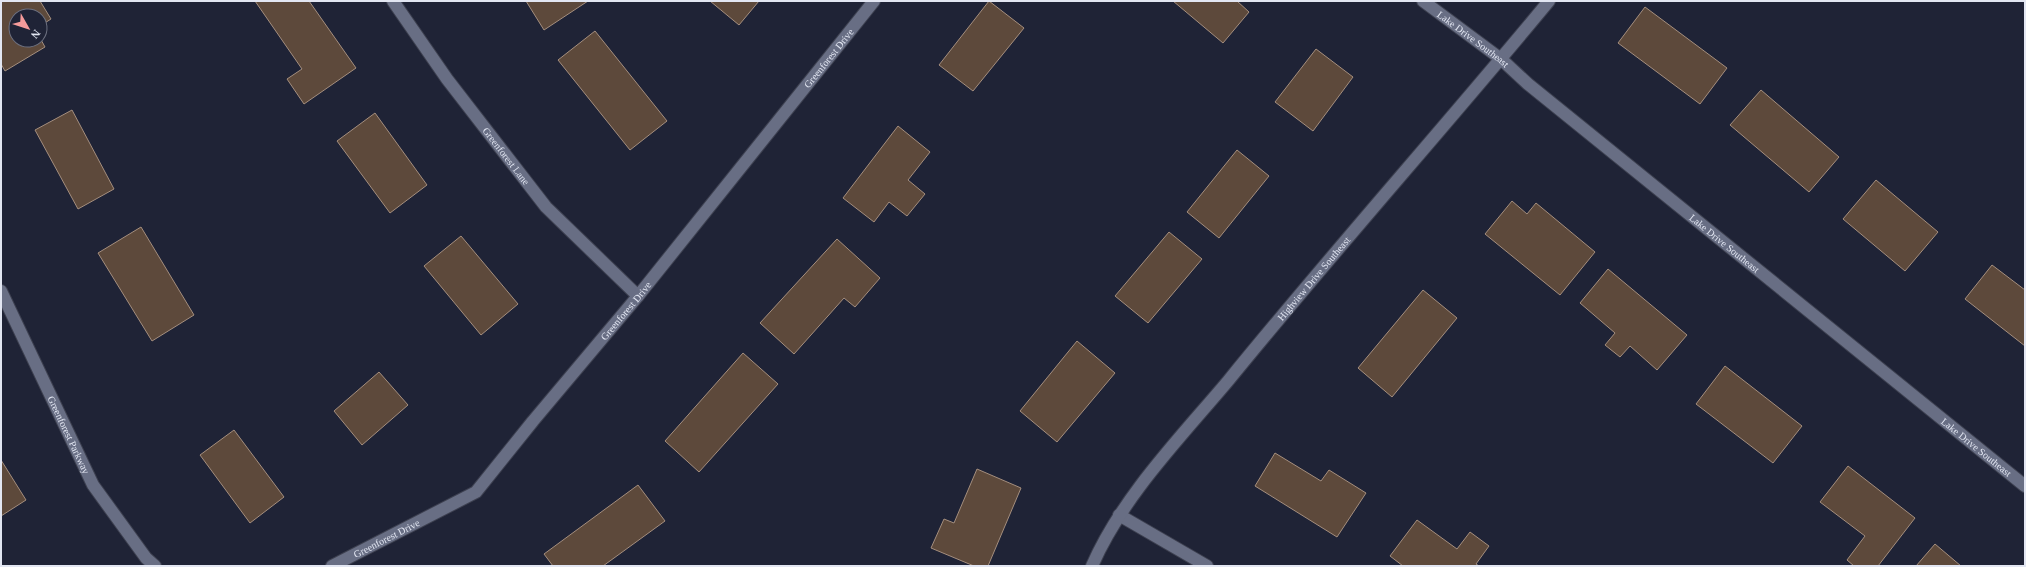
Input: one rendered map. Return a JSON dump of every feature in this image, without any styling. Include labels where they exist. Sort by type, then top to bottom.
[{"type":"street","name":"Greenforest Lane","points":[[393,1],[447,80],[546,207],[638,296]]},
{"type":"street","name":"Greenforest Drive","points":[[332,566],[476,492],[533,421],[638,296],[874,1]]},
{"type":"street","name":"Lake Drive Southeast","points":[[1423,1],[1501,59],[1528,84],[2025,486]]},
{"type":"street","name":"Highview Drive Southeast","points":[[1092,566],[1119,515],[1278,319],[1549,1]]},
{"type":"street","name":"Greenforest Parkway","points":[[1,291],[93,485],[146,558],[155,566]]},
{"type":"street","points":[[1119,515],[1207,566]]},
{"type":"building","points":[[1,1],[40,1],[44,8],[8,8],[8,48],[43,48],[5,71],[1,64]]},
{"type":"building","points":[[255,1],[309,1],[356,68],[304,104],[287,79],[302,69]]},
{"type":"building","points":[[526,1],[588,1],[544,30]]},
{"type":"building","points":[[710,1],[759,1],[739,25]]},
{"type":"building","points":[[989,1],[1024,28],[973,91],[939,65]]},
{"type":"building","points":[[1173,1],[1237,1],[1249,12],[1223,43]]},
{"type":"building","points":[[1645,7],[1727,68],[1700,104],[1618,43]]},
{"type":"building","points":[[48,14],[51,19],[48,21]]},
{"type":"building","points":[[595,31],[667,121],[630,150],[558,60]]},
{"type":"building","points":[[1316,49],[1353,77],[1313,131],[1275,102]]},
{"type":"building","points":[[1761,90],[1839,157],[1809,192],[1730,125]]},
{"type":"building","points":[[72,110],[114,189],[78,209],[35,130]]},
{"type":"building","points":[[375,113],[427,185],[390,213],[337,141]]},
{"type":"building","points":[[898,126],[930,152],[908,180],[925,194],[907,216],[889,202],[874,222],[843,198]]},
{"type":"building","points":[[1237,150],[1269,176],[1219,238],[1187,212]]},
{"type":"building","points":[[1876,180],[1938,232],[1905,271],[1843,219]]},
{"type":"building","points":[[1512,201],[1527,214],[1536,203],[1595,252],[1560,295],[1485,234]]},
{"type":"building","points":[[141,227],[194,315],[152,341],[98,253]]},
{"type":"building","points":[[1169,232],[1202,259],[1148,323],[1115,296]]},
{"type":"building","points":[[461,236],[518,304],[481,335],[424,266]]},
{"type":"building","points":[[837,239],[880,278],[855,307],[844,298],[794,354],[760,323]]},
{"type":"building","points":[[1992,265],[2025,290],[2025,346],[1965,299]]},
{"type":"building","points":[[1608,269],[1687,335],[1657,370],[1630,346],[1620,357],[1605,345],[1615,333],[1580,303]]},
{"type":"building","points":[[1423,290],[1457,318],[1392,397],[1358,368]]},
{"type":"building","points":[[1077,341],[1115,373],[1057,442],[1020,411]]},
{"type":"building","points":[[743,353],[778,384],[699,472],[665,441]]},
{"type":"building","points":[[1725,366],[1802,426],[1773,463],[1696,404]]},
{"type":"building","points":[[379,372],[408,405],[362,445],[334,411]]},
{"type":"building","points":[[234,430],[284,497],[250,523],[200,455]]},
{"type":"building","points":[[1275,453],[1321,481],[1329,470],[1366,493],[1337,537],[1255,486]]},
{"type":"building","points":[[1,460],[26,500],[1,516]]},
{"type":"building","points":[[1848,466],[1915,518],[1878,566],[1854,566],[1847,560],[1865,536],[1820,502]]},
{"type":"building","points":[[977,469],[1021,488],[988,566],[974,566],[931,548],[944,519],[954,523]]},
{"type":"building","points":[[638,485],[665,521],[603,566],[553,566],[544,554]]},
{"type":"building","points":[[1417,520],[1457,549],[1470,532],[1489,546],[1476,564],[1479,566],[1403,566],[1390,556]]},
{"type":"building","points":[[1935,544],[1961,566],[1916,566]]}]
